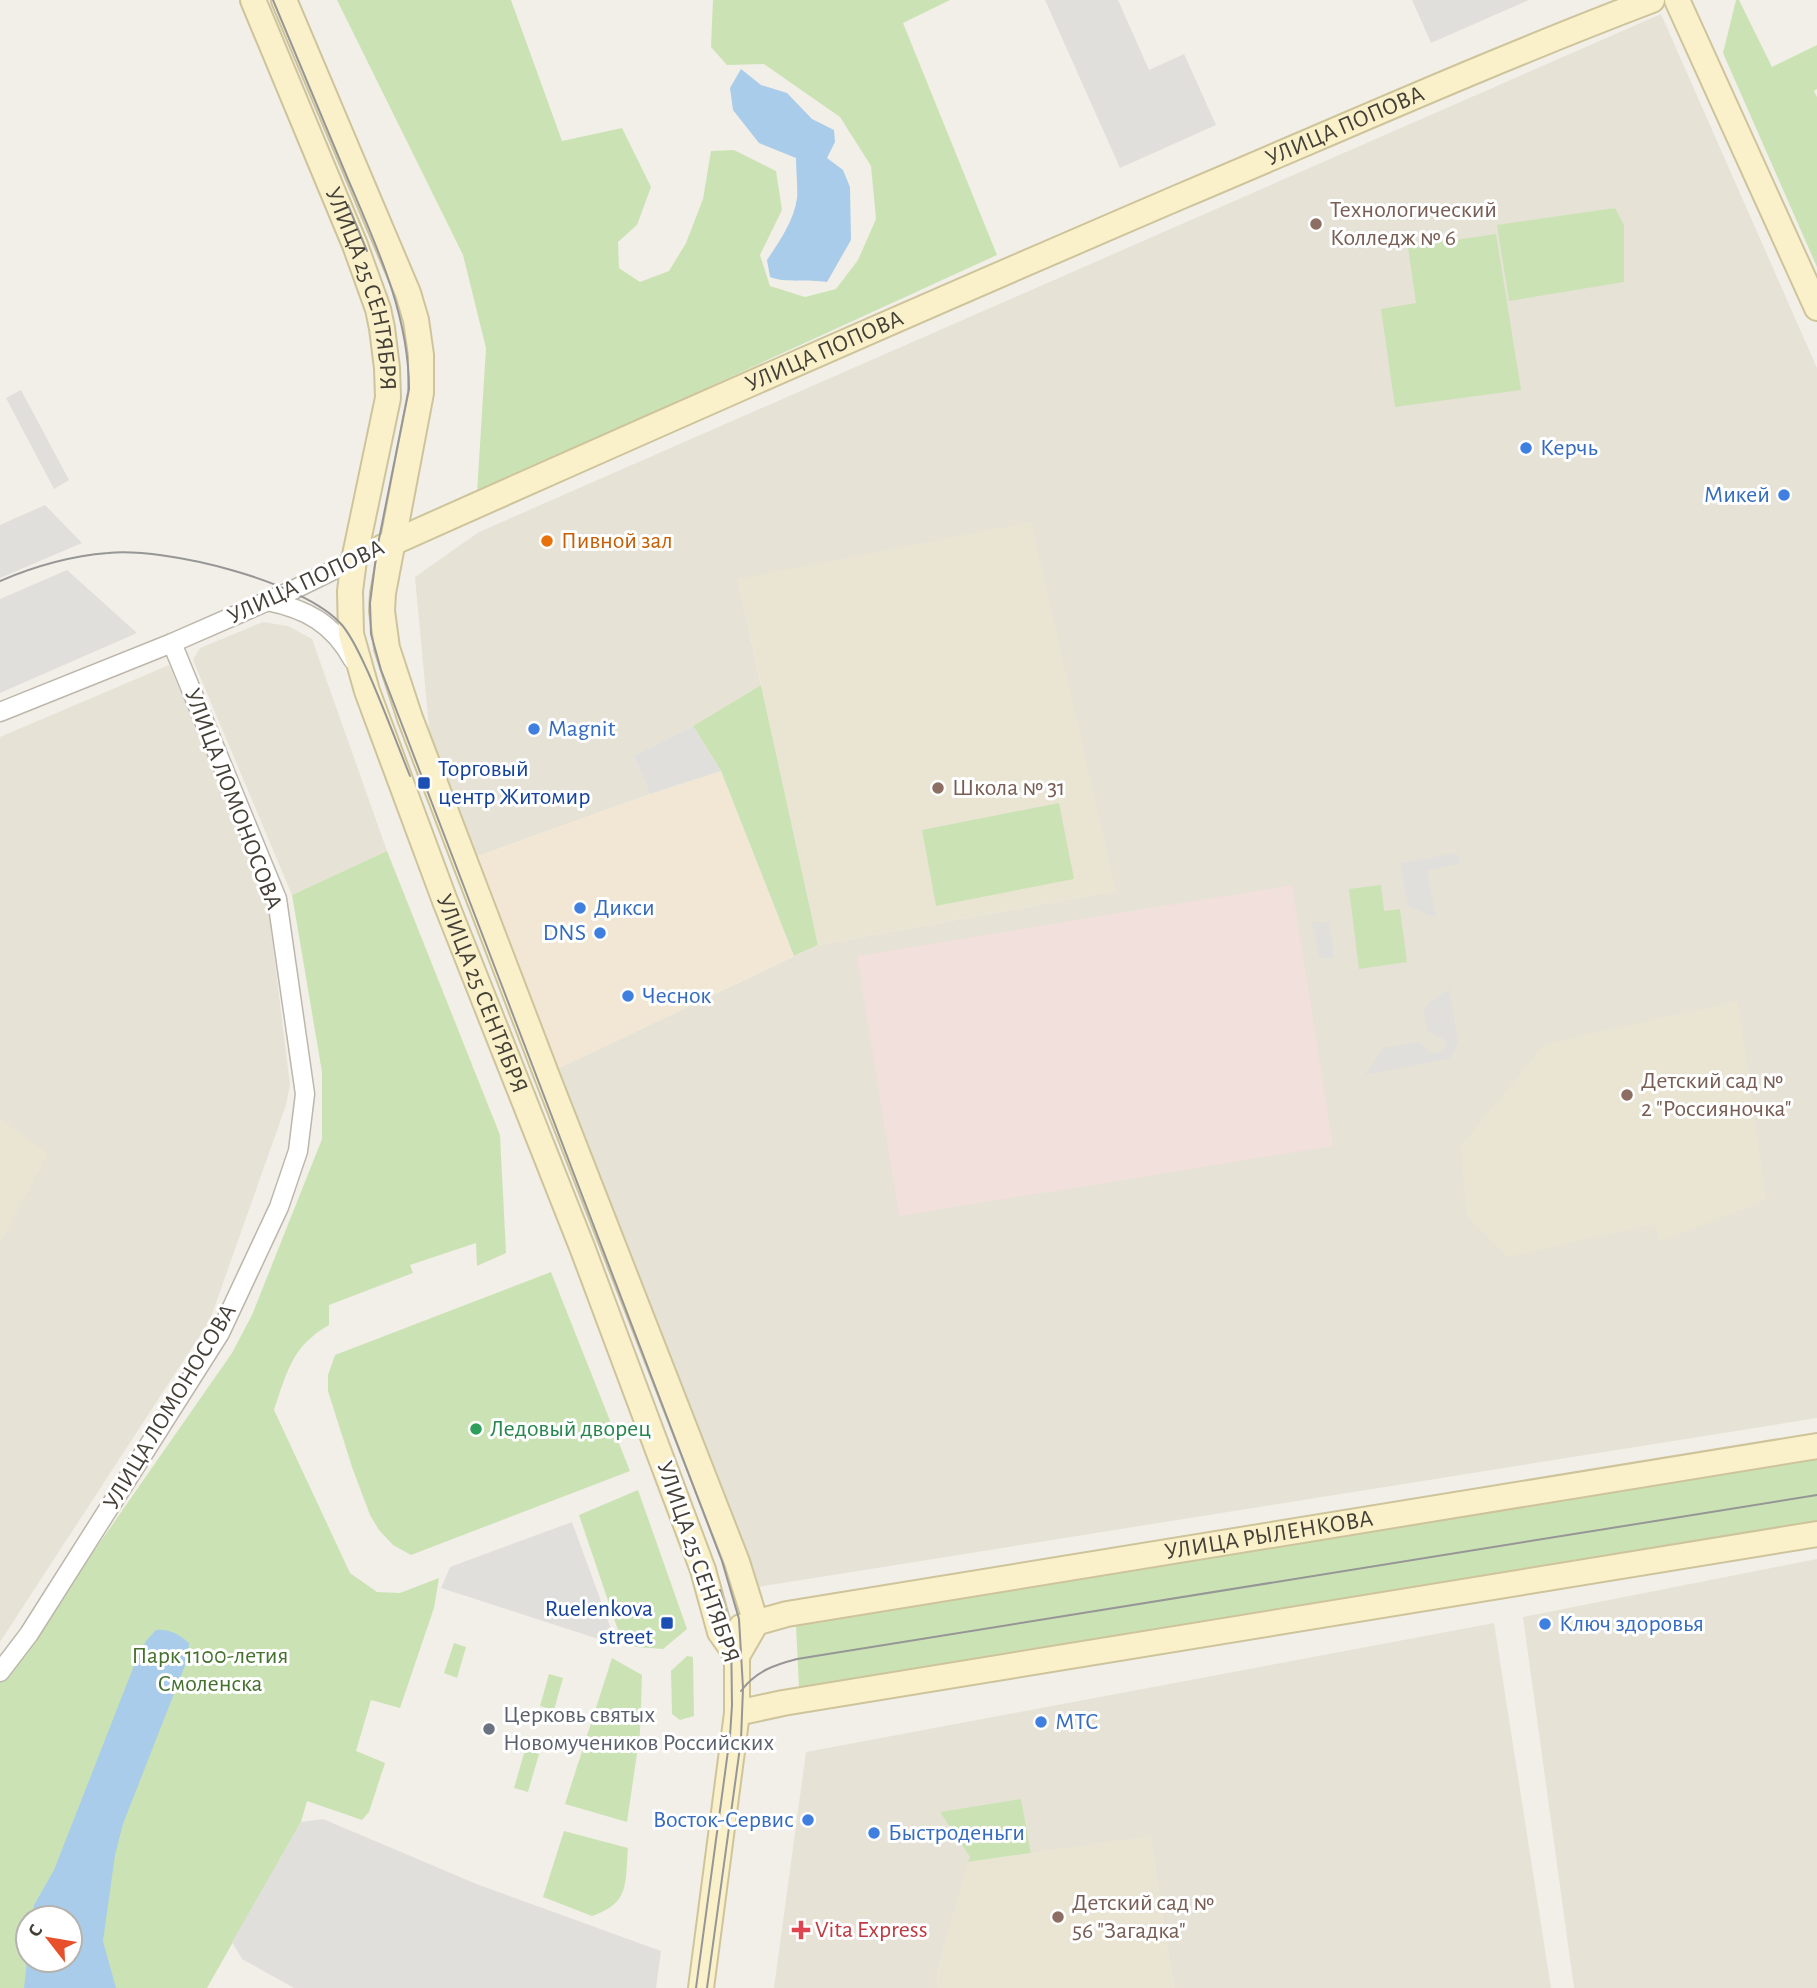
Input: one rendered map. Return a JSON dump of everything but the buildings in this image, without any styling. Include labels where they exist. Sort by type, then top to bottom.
[{"type":"main road","name":"УЛИЦА 25 СЕНТЯБРЯ","points":[[253,0],[355,245],[382,328],[388,398],[350,591],[351,634],[367,691],[445,901],[582,1247],[654,1438],[703,1570],[720,1632],[737,1657],[737,1713],[701,1988]]},
{"type":"main road","points":[[284,0],[408,293],[416,320],[421,355],[421,393],[382,611],[384,632],[394,669],[484,913],[737,1562],[756,1623],[737,1657]]},
{"type":"main road","name":"УЛИЦА ПОПОВА","points":[[354,560],[559,467],[1120,223],[1532,46],[1652,0]]},
{"type":"main road","points":[[1677,0],[1817,308]]},
{"type":"main road","name":"УЛИЦА РЫЛЕНКОВА","points":[[720,1632],[787,1614],[1817,1446]]},
{"type":"main road","points":[[737,1713],[783,1703],[1817,1534]]},
{"type":"street","name":"УЛИЦА ПОПОВА","points":[[0,712],[172,643],[354,560]]},
{"type":"street","points":[[267,601],[304,611],[337,637],[351,657],[367,691]]},
{"type":"street","name":"УЛИЦА ЛОМОНОСОВА","points":[[0,1672],[29,1634],[220,1333],[279,1207],[298,1150],[305,1094],[277,898],[172,643]]},
{"type":"shaded area","points":[[1045,0],[1118,0],[1149,70],[1184,54],[1216,125],[1120,168]]},
{"type":"shaded area","points":[[1412,0],[1529,0],[1431,43]]},
{"type":"shaded area","points":[[1661,14],[1817,368],[1817,1418],[757,1587],[555,1070],[818,945],[1116,891],[738,579],[761,685],[693,726],[634,756],[650,794],[475,857],[431,749],[415,577],[479,532]]},
{"type":"shaded area","points":[[21,390],[69,480],[54,489],[6,398]]},
{"type":"shaded area","points":[[45,505],[82,543],[0,578],[0,525]]},
{"type":"shaded area","name":"Школа № 31","points":[[1031,522],[1116,891],[818,945],[738,579]]},
{"type":"shaded area","points":[[67,570],[137,633],[0,693],[0,599]]},
{"type":"shaded area","points":[[263,622],[288,626],[312,639],[387,851],[292,895],[193,660],[200,648]]},
{"type":"shaded area","points":[[169,665],[267,897],[290,1085],[286,1105],[210,1320],[0,1642],[0,737]]},
{"type":"shaded area","points":[[693,726],[721,771],[650,794],[634,756]]},
{"type":"shaded area","points":[[721,771],[794,956],[555,1070],[475,857]]},
{"type":"shaded area","points":[[1457,853],[1460,863],[1427,871],[1436,918],[1408,906],[1400,863]]},
{"type":"shaded area","points":[[1292,885],[1333,1146],[899,1216],[857,956]]},
{"type":"shaded area","points":[[1312,922],[1329,922],[1334,958],[1319,958]]},
{"type":"shaded area","points":[[1449,989],[1458,1041],[1454,1053],[1448,1059],[1365,1075],[1383,1048],[1419,1042],[1431,1053],[1444,1049],[1447,1045],[1445,1040],[1428,1031],[1424,1013],[1430,1002]]},
{"type":"shaded area","name":"Детский сад № 2 \"Россияночка\"","points":[[1738,1001],[1766,1200],[1660,1242],[1654,1224],[1507,1257],[1467,1217],[1461,1146],[1545,1044]]},
{"type":"shaded area","points":[[0,1119],[48,1153],[0,1244]]},
{"type":"shaded area","points":[[572,1522],[617,1645],[441,1588],[450,1567]]},
{"type":"shaded area","points":[[1817,1559],[1817,1988],[1574,1988],[1523,1617]]},
{"type":"shaded area","points":[[1494,1623],[1551,1988],[1174,1988],[1150,1837],[1031,1853],[1021,1800],[970,1857],[937,1973],[938,1988],[774,1988],[806,1752]]},
{"type":"shaded area","points":[[323,1819],[479,1885],[661,1951],[656,1988],[294,1988],[242,1959],[232,1942],[301,1822]]},
{"type":"shaded area","name":"Детский сад № 56 \"Загадка\"","points":[[1150,1836],[1174,1988],[938,1988],[937,1973],[968,1862]]},
{"type":"green space","points":[[337,0],[511,0],[562,141],[622,128],[651,187],[637,225],[618,242],[619,268],[640,282],[669,271],[686,243],[703,199],[711,151],[734,150],[776,171],[782,210],[760,255],[770,286],[805,297],[836,289],[858,260],[876,219],[871,166],[840,117],[764,64],[727,65],[711,47],[713,0],[950,0],[903,23],[997,255],[477,493],[486,348],[463,255]]},
{"type":"green space","points":[[1736,0],[1739,0],[1772,67],[1817,45],[1817,89],[1814,91],[1817,97],[1817,267],[1723,53]]},
{"type":"green space","points":[[1615,208],[1624,225],[1624,282],[1509,301],[1497,225]]},
{"type":"green space","points":[[1496,234],[1521,390],[1395,407],[1381,309],[1416,303],[1408,247]]},
{"type":"green space","points":[[761,685],[818,945],[794,956],[721,771],[693,726]]},
{"type":"green space","points":[[1059,803],[1074,879],[936,906],[922,830]]},
{"type":"green space","name":"Парк 1100-летия Смоленска","points":[[387,851],[500,1135],[506,1253],[477,1266],[476,1243],[410,1265],[413,1273],[329,1305],[329,1325],[307,1342],[292,1361],[274,1410],[350,1573],[377,1592],[400,1593],[439,1578],[434,1608],[400,1708],[371,1700],[356,1751],[385,1763],[369,1812],[362,1820],[307,1801],[301,1822],[207,1988],[0,1988],[0,1682],[232,1353],[252,1315],[322,1139],[322,1072],[292,895]]},
{"type":"green space","points":[[1381,885],[1384,911],[1400,909],[1407,962],[1359,969],[1349,889]]},
{"type":"green space","name":"Ледовый дворец","points":[[551,1272],[630,1471],[411,1555],[393,1545],[370,1515],[328,1391],[328,1375],[335,1355]]},
{"type":"green space","points":[[1817,1457],[1817,1524],[799,1687],[796,1625]]},
{"type":"green space","points":[[638,1490],[687,1629],[663,1649],[636,1647],[620,1636],[579,1515]]},
{"type":"green space","points":[[454,1643],[466,1647],[457,1678],[444,1673]]},
{"type":"green space","points":[[687,1656],[693,1657],[694,1716],[680,1720],[672,1714],[671,1671]]},
{"type":"green space","points":[[612,1658],[642,1675],[640,1733],[627,1822],[565,1804]]},
{"type":"green space","points":[[549,1674],[563,1678],[554,1710],[540,1706]]},
{"type":"green space","points":[[525,1750],[539,1754],[528,1792],[514,1788]]},
{"type":"green space","points":[[1021,1799],[1031,1853],[968,1862],[970,1857],[940,1812]]},
{"type":"green space","points":[[564,1831],[628,1848],[623,1891],[613,1905],[592,1916],[543,1897]]},
{"type":"water","points":[[741,69],[761,85],[787,93],[812,119],[834,130],[835,142],[827,158],[843,170],[850,187],[851,240],[827,282],[770,277],[767,260],[785,231],[795,207],[796,158],[759,143],[733,110],[730,88]]},
{"type":"water","points":[[156,1630],[174,1633],[189,1643],[188,1658],[123,1824],[115,1855],[103,1941],[116,1988],[24,1988],[26,1974],[84,1974],[84,1904],[35,1904],[54,1870],[146,1641]]},
{"type":"tram line","points":[[273,0],[389,280],[408,361],[409,389],[377,549],[370,603],[371,634],[381,670],[722,1561],[739,1619],[743,1688],[741,1740],[707,1988]]},
{"type":"tram line","points":[[348,205],[367,251]]},
{"type":"tram line","points":[[0,581],[66,559],[94,554],[133,553],[163,556],[232,570],[297,594],[323,609],[342,625],[350,636],[374,685],[410,776]]},
{"type":"tram line","points":[[741,1691],[753,1678],[766,1670],[797,1659],[1817,1495]]},
{"type":"tram line","points":[[696,1988],[732,1705],[731,1629],[720,1590]]},
{"type":"place","name":"Технологический Колледж № 6","points":[[1316,224]]},
{"type":"place","name":"Керчь","points":[[1526,448]]},
{"type":"place","name":"Микей","points":[[1784,495]]},
{"type":"place","name":"Пивной зал","points":[[547,541]]},
{"type":"place","name":"Magnit","points":[[534,729]]},
{"type":"place","name":"Торговый центр Житомир","points":[[424,783]]},
{"type":"place","name":"Школа № 31","points":[[938,788]]},
{"type":"place","name":"Дикси","points":[[580,908]]},
{"type":"place","name":"DNS","points":[[600,933]]},
{"type":"place","name":"Чеснок","points":[[628,996]]},
{"type":"place","name":"Детский сад № 2 \"Россияночка\"","points":[[1627,1095]]},
{"type":"place","name":"Ледовый дворец","points":[[476,1429]]},
{"type":"place","name":"Ruelenkova street","points":[[667,1623]]},
{"type":"place","name":"Ключ здоровья","points":[[1545,1624]]},
{"type":"place","name":"МТС","points":[[1041,1722]]},
{"type":"place","name":"Церковь святых Новомучеников Российских","points":[[489,1729]]},
{"type":"place","name":"Восток-Сервис","points":[[808,1820]]},
{"type":"place","name":"Быстроденьги","points":[[874,1833]]},
{"type":"place","name":"Детский сад № 56 \"Загадка\"","points":[[1058,1917]]},
{"type":"place","name":"Vita Express","points":[[801,1930]]}]
